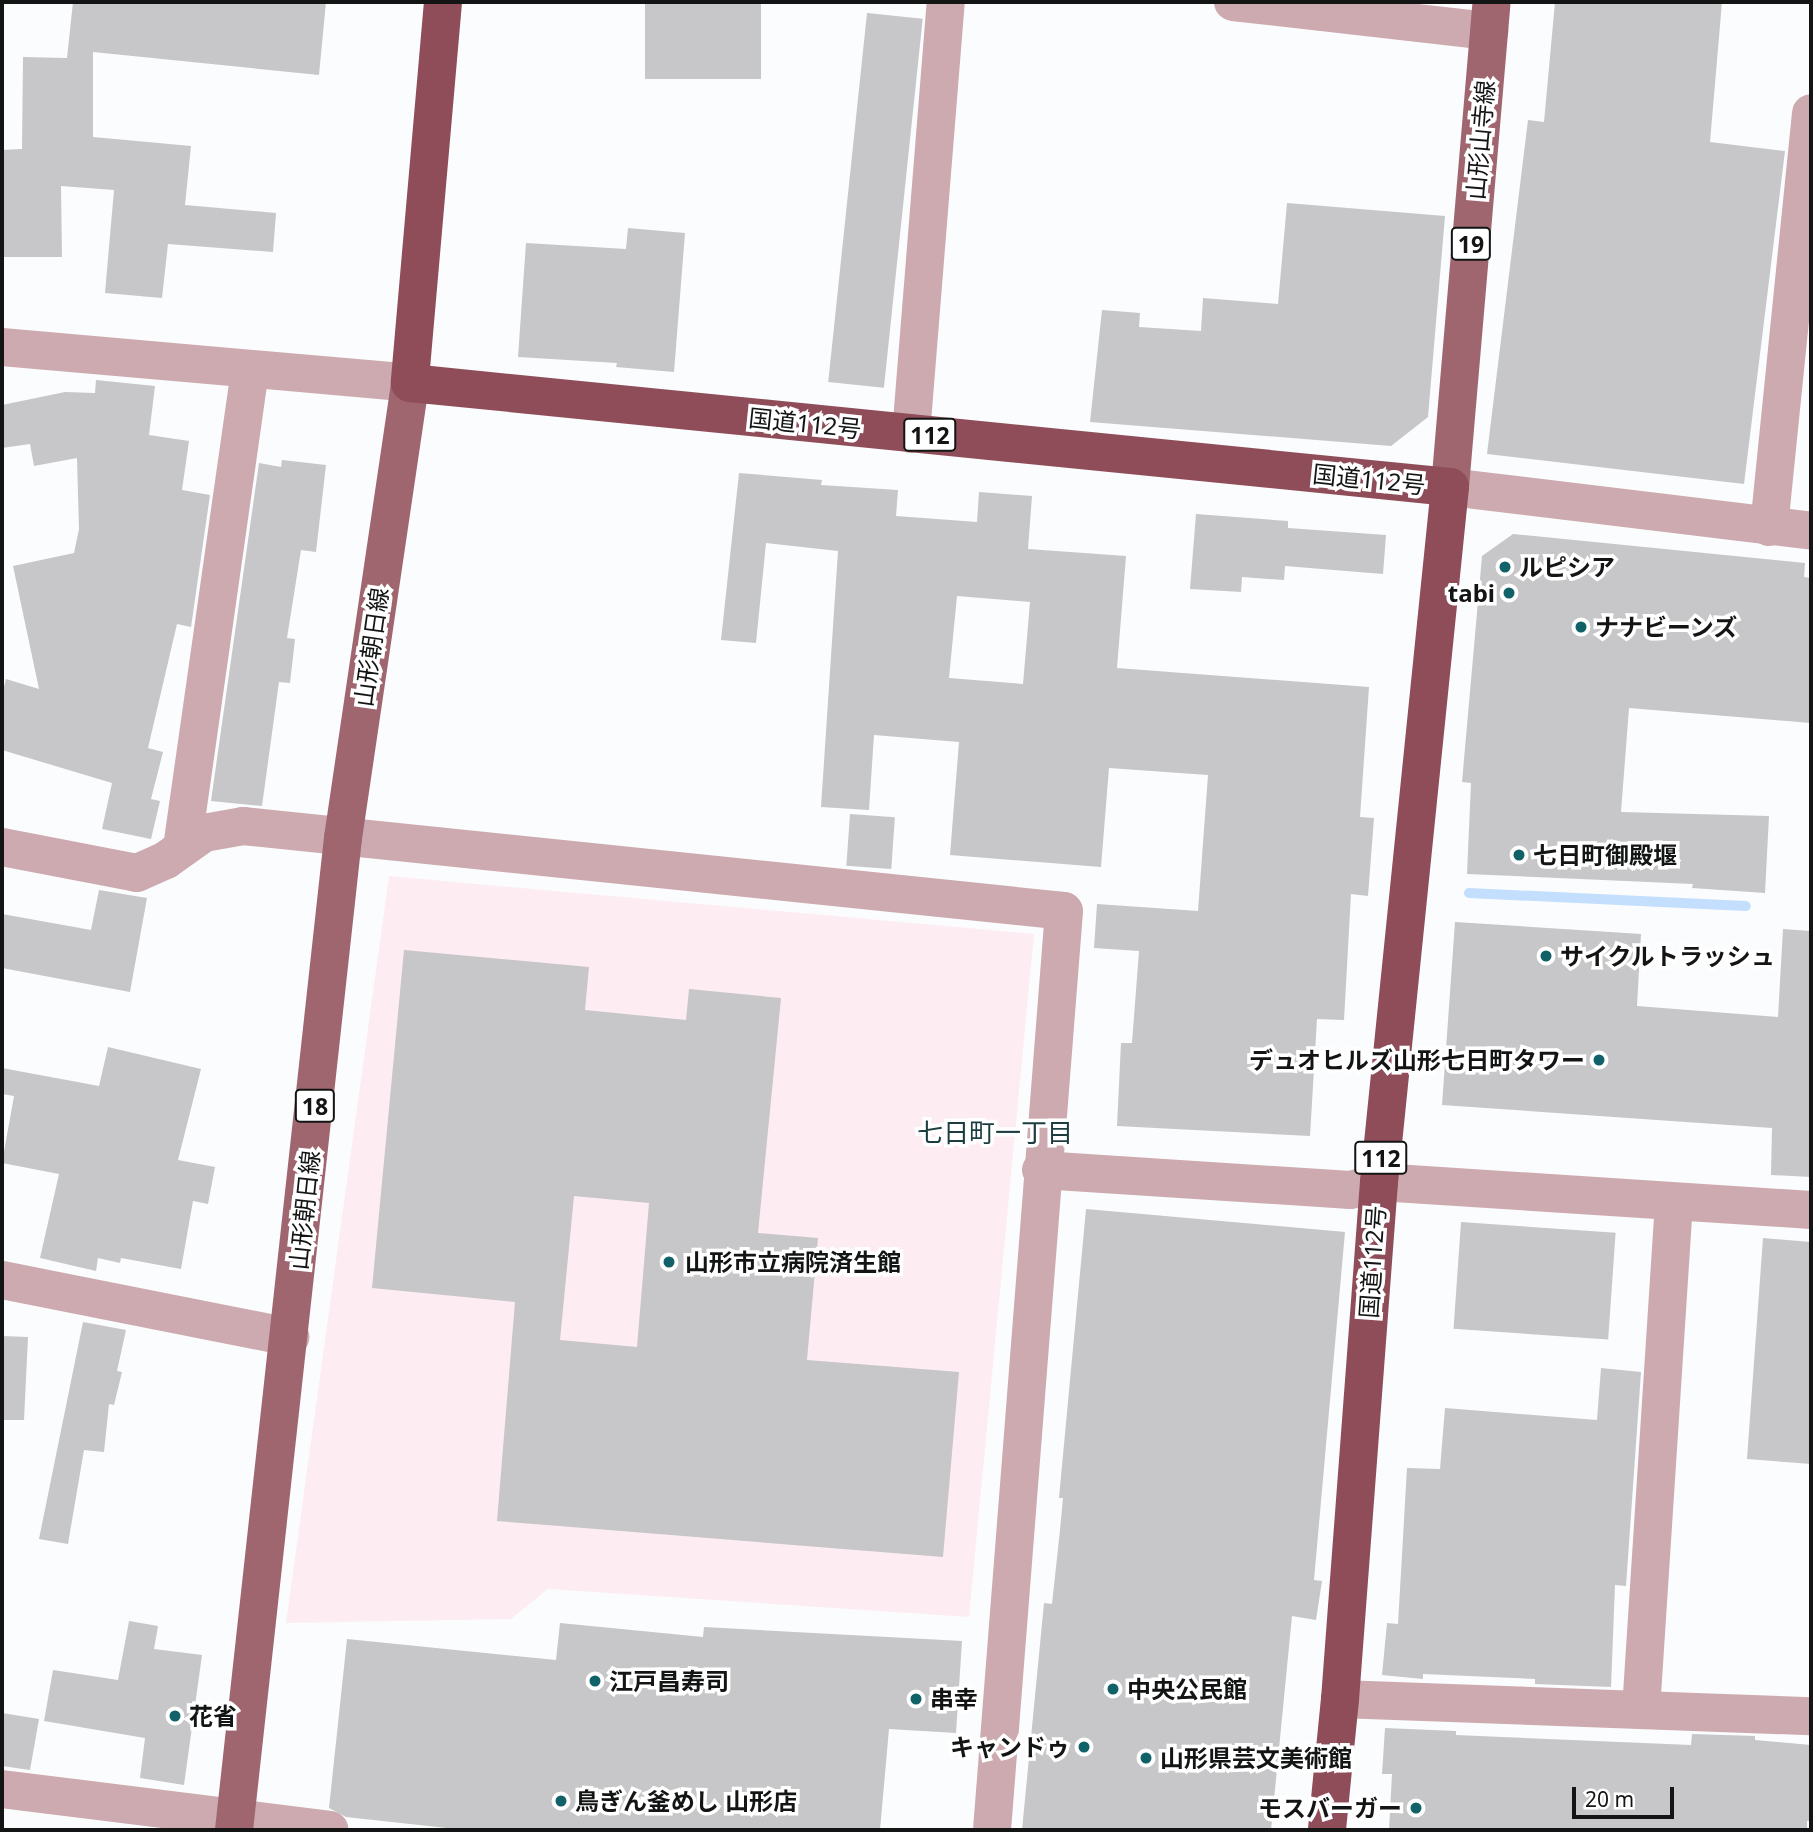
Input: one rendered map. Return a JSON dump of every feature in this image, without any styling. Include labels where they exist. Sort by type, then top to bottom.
[{"type":"highway","points":[[410,383],[443,2]]},
{"type":"highway","name":"国道112号","points":[[410,383],[1450,487],[1379,1182],[1340,1699],[1327,1830]]},
{"type":"main road","name":"山形山寺線","points":[[1450,487],[1490,16]]},
{"type":"main road","name":"山形朝日線","points":[[235,1824],[343,838],[410,383]]},
{"type":"street","points":[[911,433],[946,2]]},
{"type":"street","points":[[1233,2],[1490,16]]},
{"type":"street","points":[[1769,527],[1811,113]]},
{"type":"street","points":[[2,347],[410,383]]},
{"type":"street","points":[[181,848],[250,370]]},
{"type":"street","points":[[1450,487],[1811,531]]},
{"type":"street","points":[[2,847],[137,873],[166,860],[204,833],[243,826],[1064,911],[1041,1170],[992,1830]]},
{"type":"street","points":[[1041,1170],[1350,1190],[1379,1182],[1811,1210]]},
{"type":"street","points":[[1640,1710],[1674,1202]]},
{"type":"street","points":[[2,1280],[290,1337]]},
{"type":"street","points":[[1340,1699],[1811,1716]]},
{"type":"street","points":[[2,1789],[235,1824],[329,1830]]},
{"type":"shaded area","name":"山形市立病院済生館","points":[[389,876],[1034,934],[969,1617],[548,1589],[511,1619],[286,1623]]},
{"type":"building","points":[[73,2],[326,2],[319,75],[93,52],[93,137],[191,146],[185,205],[276,213],[273,252],[168,244],[162,298],[105,293],[114,190],[61,186],[62,257],[2,257],[2,150],[22,149],[23,57],[67,58]]},
{"type":"building","points":[[645,2],[761,2],[761,79],[645,79]]},
{"type":"building","points":[[1555,2],[1722,2],[1710,142],[1785,151],[1744,484],[1487,454],[1528,120],[1544,122]]},
{"type":"building","points":[[867,13],[923,19],[884,388],[828,382]]},
{"type":"building","points":[[1287,203],[1445,216],[1428,417],[1391,446],[1090,422],[1102,310],[1140,313],[1139,327],[1201,331],[1203,298],[1278,304]]},
{"type":"building","points":[[628,228],[685,233],[674,372],[616,367],[617,363],[518,357],[526,243],[626,249]]},
{"type":"building","points":[[96,380],[155,386],[149,435],[189,441],[182,490],[210,495],[191,627],[177,624],[148,748],[163,752],[151,799],[160,801],[151,839],[102,829],[112,783],[2,750],[2,694],[6,679],[39,689],[13,566],[74,553],[79,529],[77,458],[34,466],[30,444],[2,448],[2,405],[65,392],[95,393]]},
{"type":"building","points":[[282,460],[326,465],[316,552],[301,550],[287,638],[295,639],[290,683],[279,682],[262,806],[211,801],[259,463],[281,467]]},
{"type":"building","points":[[739,473],[822,480],[821,485],[898,490],[896,516],[977,522],[979,492],[1032,496],[1028,549],[1126,556],[1117,668],[1369,687],[1360,817],[1374,818],[1368,896],[1351,894],[1344,1020],[1317,1019],[1310,1136],[1117,1126],[1121,1043],[1132,1043],[1139,951],[1094,948],[1097,904],[1198,911],[1208,775],[1109,768],[1101,867],[950,855],[959,742],[874,735],[869,810],[821,807],[838,551],[766,543],[756,643],[721,640]],"holes":[[[957,596],[1030,602],[1023,684],[949,678]]]},
{"type":"building","points":[[1196,514],[1288,521],[1288,528],[1386,535],[1383,574],[1285,566],[1284,580],[1242,577],[1241,592],[1190,589]]},
{"type":"building","points":[[1513,534],[1805,563],[1804,577],[1811,578],[1811,723],[1629,708],[1621,812],[1769,816],[1765,893],[1692,888],[1693,884],[1467,874],[1471,783],[1462,782],[1482,556]]},
{"type":"building","points":[[850,814],[895,817],[891,869],[846,866]]},
{"type":"building","points":[[99,890],[147,898],[130,992],[2,968],[2,914],[91,930]]},
{"type":"building","points":[[1455,922],[1641,934],[1637,1006],[1778,1017],[1783,929],[1811,931],[1811,1177],[1771,1175],[1772,1128],[1442,1105]]},
{"type":"building","points":[[404,950],[589,967],[585,1010],[686,1020],[689,989],[781,998],[758,1233],[818,1238],[807,1360],[959,1372],[943,1557],[497,1521],[515,1302],[372,1288]],"holes":[[[574,1196],[649,1203],[637,1347],[560,1340]]]},
{"type":"building","points":[[108,1047],[201,1069],[178,1160],[215,1167],[208,1204],[193,1201],[181,1269],[121,1258],[120,1263],[98,1258],[96,1271],[40,1258],[59,1174],[2,1163],[14,1096],[2,1094],[2,1068],[99,1086]]},
{"type":"building","points":[[1086,1209],[1345,1232],[1314,1580],[1322,1581],[1316,1620],[1292,1616],[1271,1830],[1022,1830],[1044,1603],[1052,1604],[1060,1530],[1063,1498],[1059,1498]]},
{"type":"building","points":[[1461,1222],[1616,1233],[1608,1340],[1454,1329]]},
{"type":"building","points":[[1763,1238],[1811,1242],[1811,1464],[1747,1459]]},
{"type":"building","points":[[83,1322],[126,1330],[117,1371],[122,1372],[114,1405],[109,1404],[104,1452],[84,1450],[68,1544],[39,1539]]},
{"type":"building","points":[[2,1336],[28,1337],[24,1420],[2,1420]]},
{"type":"building","points":[[1601,1368],[1641,1372],[1626,1586],[1615,1585],[1611,1687],[1535,1684],[1535,1679],[1423,1674],[1423,1679],[1382,1675],[1387,1623],[1398,1624],[1407,1468],[1440,1469],[1445,1408],[1597,1420]]},
{"type":"building","points":[[129,1621],[158,1626],[154,1649],[202,1655],[184,1785],[140,1778],[145,1738],[44,1721],[53,1670],[118,1680]]},
{"type":"building","points":[[560,1623],[703,1637],[704,1627],[962,1641],[956,1733],[889,1729],[880,1830],[465,1830],[346,1817],[329,1808],[347,1639],[556,1660]]},
{"type":"building","points":[[2,1713],[39,1719],[30,1770],[2,1766]]},
{"type":"building","points":[[1385,1728],[1456,1731],[1456,1735],[1691,1745],[1692,1734],[1755,1736],[1755,1740],[1811,1745],[1811,1821],[1807,1821],[1807,1830],[1389,1830],[1392,1774],[1382,1774]]},
{"type":"waterway","points":[[1469,893],[1746,906]]},
{"type":"place","name":"ルピシア","points":[[1505,567]]},
{"type":"place","name":"tabi","points":[[1509,593]]},
{"type":"place","name":"ナナビーンズ","points":[[1581,627]]},
{"type":"place","name":"七日町御殿堰","points":[[1519,855]]},
{"type":"place","name":"サイクルトラッシュ","points":[[1546,956]]},
{"type":"place","name":"デュオヒルズ山形七日町タワー","points":[[1599,1060]]},
{"type":"place","name":"山形市立病院済生館","points":[[669,1262]]},
{"type":"place","name":"江戸昌寿司","points":[[595,1681]]},
{"type":"place","name":"中央公民館","points":[[1113,1689]]},
{"type":"place","name":"串幸","points":[[916,1699]]},
{"type":"place","name":"花省","points":[[175,1716]]},
{"type":"place","name":"キャンドゥ","points":[[1084,1747]]},
{"type":"place","name":"山形県芸文美術館","points":[[1146,1758]]},
{"type":"place","name":"鳥ぎん釜めし 山形店","points":[[561,1801]]},
{"type":"place","name":"モスバーガー","points":[[1416,1808]]},
{"type":"district","name":"七日町一丁目","points":[[995,1133]]}]
